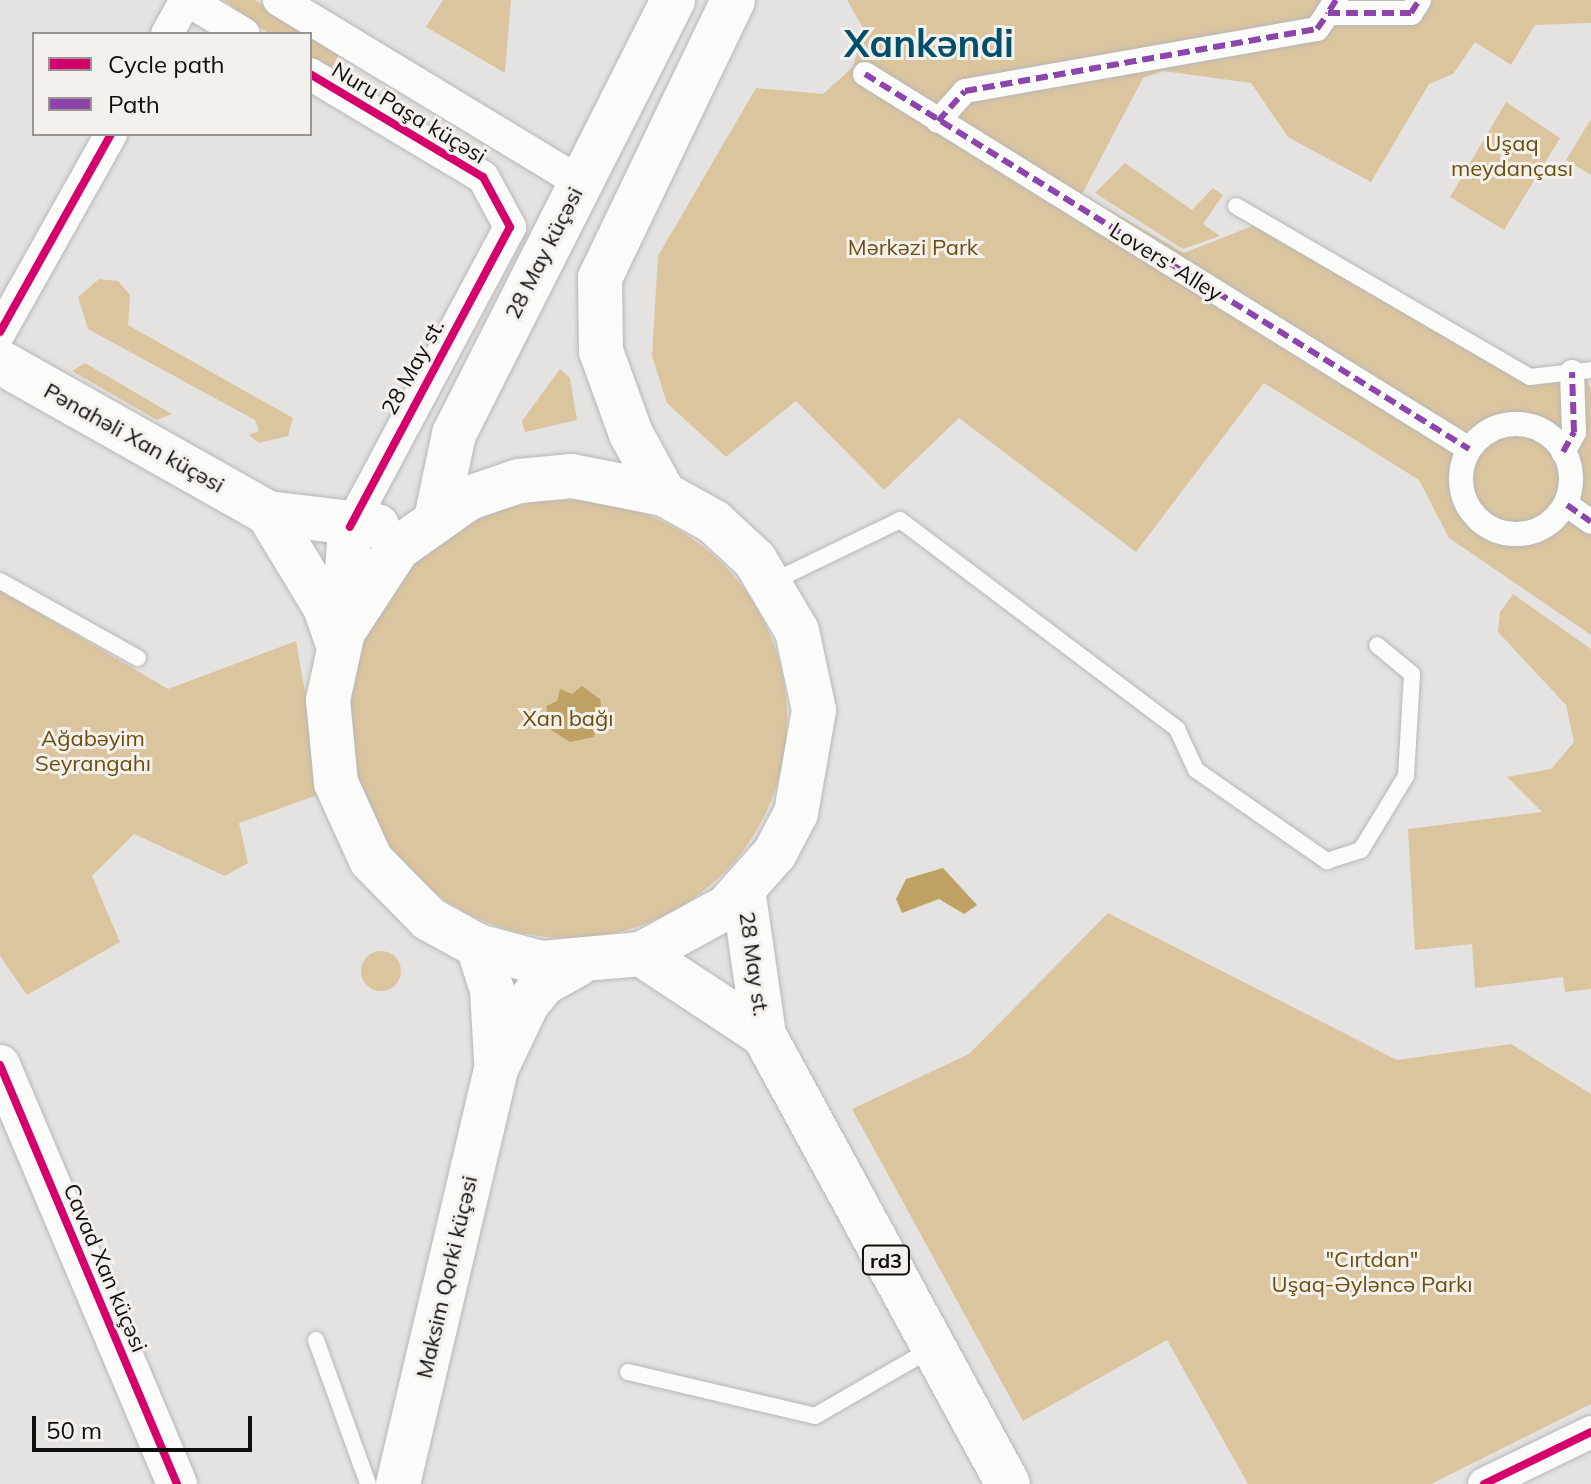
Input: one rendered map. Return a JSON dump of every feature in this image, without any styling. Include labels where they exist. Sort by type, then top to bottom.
[{"type":"main road","name":"28 May küçəsi","points":[[430,520],[454,434],[673,0]]},
{"type":"main road","points":[[664,494],[631,434],[601,351],[600,278],[733,0]]},
{"type":"main road","name":"Pənahəli Xan küçəsi","points":[[0,362],[268,513]]},
{"type":"main road","points":[[340,639],[373,577],[430,520],[493,488],[545,477],[598,477],[664,494],[714,522],[772,582],[806,656],[814,738],[787,833],[743,889],[687,935],[641,954],[577,965],[478,946],[408,902],[371,860],[344,810],[328,728],[350,527]]},
{"type":"main road","points":[[268,513],[350,527],[430,520]]},
{"type":"main road","points":[[268,513],[325,607],[340,639]]},
{"type":"main road","name":"28 May st.","points":[[743,889],[764,1035]]},
{"type":"main road","name":"Maksim Qorki küçəsi","points":[[478,946],[492,990],[496,1069]]},
{"type":"main road","name":"28 May st.","points":[[641,954],[764,1035]]},
{"type":"main road","name":"Maksim Qorki küçəsi","points":[[398,1484],[496,1069],[527,1004],[558,972],[577,965]]},
{"type":"main road","name":"rd3","points":[[764,1035],[1008,1484]]},
{"type":"street","points":[[168,32],[186,0],[241,32]]},
{"type":"street","name":"Nuru Paşa küçəsi","points":[[279,0],[581,183]]},
{"type":"street","points":[[938,121],[965,91],[1317,29],[1343,6],[1390,6],[1411,13],[1419,0]]},
{"type":"street","name":"Lovers' Alley","points":[[865,74],[1469,449]]},
{"type":"street","name":"Nuru Paşa küçəsi","points":[[312,75],[483,177],[510,227]]},
{"type":"street","points":[[0,332],[110,136]]},
{"type":"street","name":"28 May st.","points":[[350,527],[510,227]]},
{"type":"street","points":[[1567,505],[1563,452],[1574,432],[1582,371]]},
{"type":"street","points":[[1563,452],[1551,437],[1517,424],[1498,427],[1469,449],[1461,480],[1465,501],[1487,527],[1538,530],[1567,505]]},
{"type":"street","points":[[1567,505],[1591,522]]},
{"type":"street","name":"Cavad Xan küçəsi","points":[[0,1065],[177,1484]]},
{"type":"street","points":[[1484,1484],[1591,1432]]},
{"type":"lane","points":[[1236,206],[1530,377],[1582,371]]},
{"type":"lane","points":[[772,582],[900,520],[1177,729],[1196,770],[1327,861],[1361,850],[1406,776],[1412,674],[1377,645]]},
{"type":"lane","points":[[0,581],[138,658]]},
{"type":"lane","points":[[316,1340],[368,1484]]},
{"type":"lane","points":[[628,1372],[815,1416],[934,1347]]},
{"type":"green space","points":[[224,0],[255,0],[307,32],[266,32]]},
{"type":"green space","points":[[443,0],[511,0],[505,73],[426,27]]},
{"type":"green space","name":"Mərkəzi Park","points":[[847,0],[1591,0],[1591,23],[1535,25],[1511,65],[1475,42],[1453,74],[1429,84],[1371,182],[1288,137],[1251,83],[1163,71],[1143,78],[1082,194],[1184,253],[1260,223],[1531,379],[1584,375],[1591,388],[1591,635],[1449,538],[1419,480],[1264,383],[1136,552],[959,418],[884,490],[796,401],[726,457],[667,403],[652,356],[658,256],[756,88],[823,94],[853,67],[864,30]]},
{"type":"green space","points":[[312,35],[340,53],[329,72],[312,61]]},
{"type":"green space","name":"Uşaq meydançası","points":[[1506,102],[1560,138],[1504,230],[1450,197]]},
{"type":"green space","points":[[1591,119],[1591,175],[1566,160]]},
{"type":"green space","points":[[1125,163],[1192,210],[1213,188],[1223,195],[1203,224],[1220,236],[1183,249],[1095,193]]},
{"type":"green space","points":[[99,279],[118,281],[130,295],[128,325],[293,418],[288,436],[259,443],[249,435],[259,431],[255,420],[88,329],[78,297]]},
{"type":"green space","points":[[85,363],[172,414],[157,420],[72,371]]},
{"type":"green space","points":[[560,369],[570,378],[577,420],[525,432],[522,421]]},
{"type":"green space","name":"Xan bağı","points":[[568,500],[611,504],[652,516],[690,537],[723,564],[750,597],[771,635],[783,676],[787,719],[783,762],[771,803],[750,841],[723,874],[690,901],[652,922],[611,934],[568,938],[525,934],[484,922],[446,901],[413,874],[386,841],[365,803],[353,762],[349,719],[353,676],[365,635],[386,597],[413,564],[446,537],[484,516],[525,504]]},
{"type":"green space","name":"Ağabəyim Seyrangahı","points":[[0,590],[168,689],[296,641],[323,793],[239,823],[248,863],[225,876],[134,834],[92,876],[120,942],[27,995],[0,956]]},
{"type":"green space","points":[[1513,594],[1591,649],[1591,989],[1565,992],[1563,977],[1475,988],[1472,944],[1415,950],[1408,829],[1542,812],[1507,777],[1551,769],[1574,742],[1566,705],[1498,632],[1500,612]]},
{"type":"green space","name":"\"Cırtdan\" Uşaq-Əyləncə Parkı","points":[[1108,913],[1397,1060],[1511,1044],[1591,1094],[1591,1404],[1431,1484],[1248,1484],[1167,1340],[1023,1421],[852,1109],[969,1054]]},
{"type":"green space","points":[[381,951],[395,957],[401,971],[395,985],[381,991],[367,985],[361,971],[367,957]]},
{"type":"shaded area","points":[[582,686],[600,699],[605,722],[595,726],[594,737],[570,742],[551,730],[546,706],[557,701],[560,689],[572,694]]},
{"type":"shaded area","points":[[943,868],[977,905],[964,914],[939,899],[902,913],[896,899],[906,879]]},
{"type":"marked path","points":[[1336,0],[1328,13],[1411,13],[1419,0]]},
{"type":"marked path","points":[[938,121],[965,91],[1317,29],[1328,13]]},
{"type":"marked path","points":[[865,74],[1469,449]]},
{"type":"marked path","points":[[1563,452],[1574,432],[1572,372]]},
{"type":"marked path","points":[[1567,505],[1591,522]]},
{"type":"cycle path","points":[[312,75],[483,177],[510,227],[350,527]]},
{"type":"cycle path","points":[[0,332],[110,136]]},
{"type":"cycle path","points":[[0,1065],[177,1484]]},
{"type":"cycle path","points":[[1484,1484],[1591,1432]]},
{"type":"district","name":"Xankəndi","points":[[929,44]]}]
